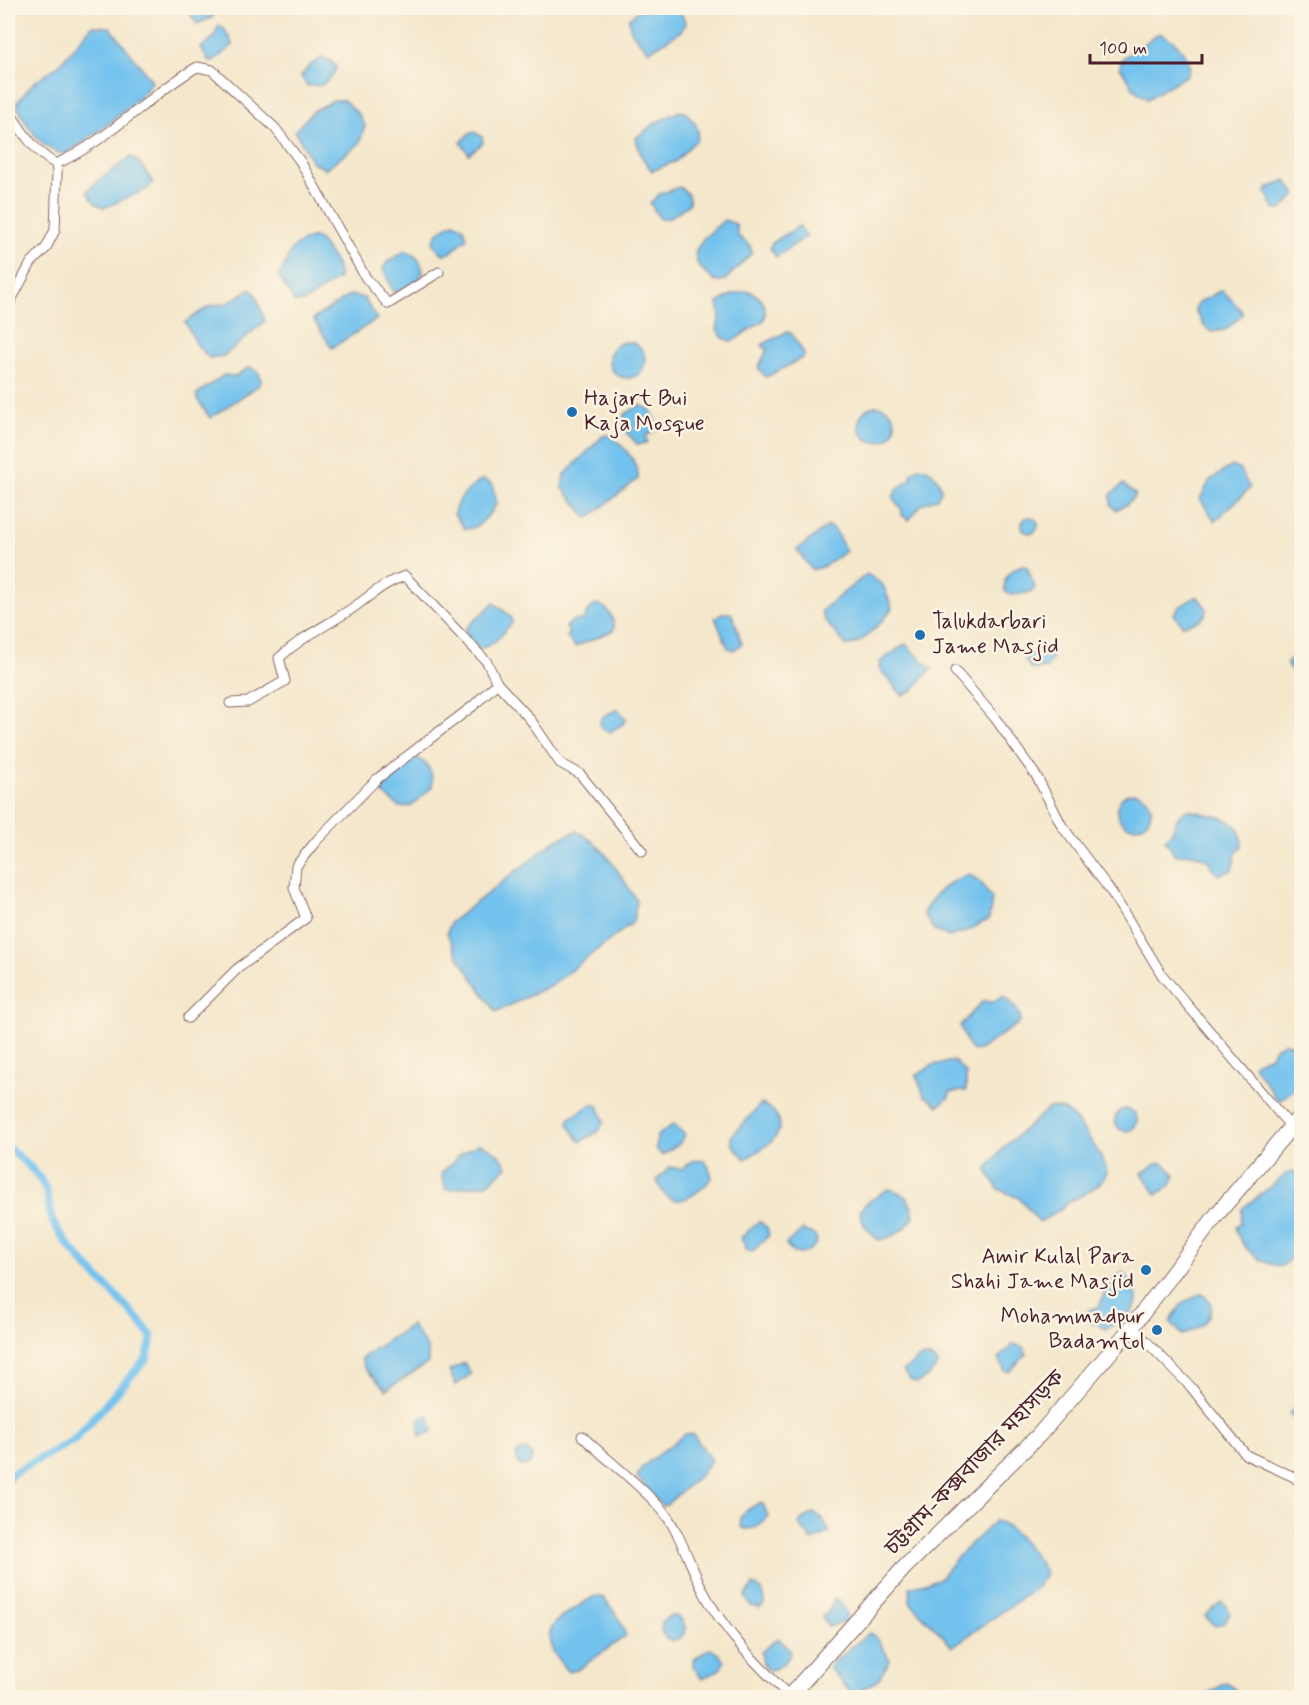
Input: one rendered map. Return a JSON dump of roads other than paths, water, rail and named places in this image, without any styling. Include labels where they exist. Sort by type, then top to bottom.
[{"type":"highway","name":"চট্টগ্রাম-কক্সবাজার মহাসড়ক","points":[[788,1697],[903,1569],[1039,1435],[1132,1327],[1218,1213],[1302,1114]]},
{"type":"street","points":[[56,164],[77,155],[103,137],[172,82],[197,67],[212,70],[275,128],[288,145],[306,171],[366,278],[388,304],[439,272]]},
{"type":"street","points":[[8,110],[30,143],[43,157],[56,164]]},
{"type":"street","points":[[8,306],[31,263],[46,248],[55,230],[56,164]]},
{"type":"street","points":[[230,703],[249,702],[285,681],[279,658],[297,641],[357,606],[388,581],[405,576],[487,663],[497,683],[530,719],[560,763],[580,774],[642,851]]},
{"type":"street","points":[[955,671],[995,718],[1037,777],[1062,826],[1106,885],[1162,975],[1291,1127]]},
{"type":"street","points":[[188,1018],[237,969],[306,918],[294,888],[296,866],[317,840],[377,779],[473,706],[497,683]]},
{"type":"street","points":[[1132,1327],[1190,1386],[1246,1455],[1294,1477],[1302,1484]]},
{"type":"street","points":[[582,1436],[621,1470],[664,1514],[706,1598],[727,1630],[788,1697]]},
{"type":"water","points":[[186,8],[221,8],[211,18],[197,24]]},
{"type":"water","points":[[642,8],[679,8],[686,24],[680,32],[649,51],[635,36],[629,23],[629,18]]},
{"type":"water","points":[[219,25],[225,30],[233,45],[213,62],[208,60],[201,48],[214,37]]},
{"type":"water","points":[[92,26],[110,27],[152,81],[126,110],[65,154],[49,148],[35,135],[16,104],[33,83],[59,65]]},
{"type":"water","points":[[1159,33],[1179,47],[1190,68],[1187,75],[1147,99],[1135,90],[1120,67],[1122,59]]},
{"type":"water","points":[[322,58],[330,60],[336,67],[333,75],[322,85],[307,86],[301,76],[310,65]]},
{"type":"water","points":[[333,100],[344,100],[359,115],[365,126],[359,144],[325,169],[312,162],[295,131],[312,112]]},
{"type":"water","points":[[680,111],[685,112],[695,123],[698,131],[697,139],[676,161],[652,171],[641,156],[636,138],[655,123]]},
{"type":"water","points":[[474,132],[482,137],[483,143],[469,154],[461,143],[467,135]]},
{"type":"water","points":[[131,157],[138,161],[153,182],[147,189],[104,208],[95,203],[87,192],[96,182]]},
{"type":"water","points":[[1286,180],[1296,195],[1281,210],[1275,209],[1266,193],[1267,189]]},
{"type":"water","points":[[679,187],[687,194],[689,204],[669,218],[660,219],[650,203],[660,194]]},
{"type":"water","points":[[724,220],[736,224],[738,236],[750,246],[752,253],[725,280],[715,282],[698,265],[695,252],[703,239]]},
{"type":"water","points":[[454,223],[463,227],[467,238],[450,253],[443,254],[433,244],[434,240],[440,230]]},
{"type":"water","points":[[799,226],[807,236],[776,257],[770,248],[772,243]]},
{"type":"water","points":[[311,238],[317,238],[331,256],[337,267],[339,278],[304,302],[294,302],[278,275],[295,246]]},
{"type":"water","points":[[405,251],[417,258],[423,272],[411,286],[393,292],[383,269],[387,262]]},
{"type":"water","points":[[250,289],[255,293],[265,321],[224,356],[209,358],[197,345],[185,322],[210,306],[228,303]]},
{"type":"water","points":[[1222,290],[1242,311],[1242,315],[1225,330],[1212,332],[1205,327],[1195,310],[1198,303]]},
{"type":"water","points":[[749,291],[763,302],[764,320],[731,342],[722,337],[717,329],[720,316],[718,303],[733,294]]},
{"type":"water","points":[[350,295],[364,298],[377,319],[332,348],[313,319]]},
{"type":"water","points":[[786,332],[791,333],[804,354],[803,358],[766,377],[758,368],[767,350],[762,345]]},
{"type":"water","points":[[627,342],[639,348],[645,360],[639,372],[627,378],[615,372],[609,360],[615,348]]},
{"type":"water","points":[[250,367],[259,373],[261,381],[258,386],[210,418],[197,399],[197,394],[224,375],[235,376]]},
{"type":"water","points":[[640,405],[650,409],[655,418],[655,431],[645,436],[648,442],[638,445],[620,425],[625,414]]},
{"type":"water","points":[[877,406],[890,411],[895,424],[890,437],[877,442],[864,437],[859,424],[864,411]]},
{"type":"water","points":[[609,435],[633,460],[638,479],[588,518],[562,487],[564,475],[603,436]]},
{"type":"water","points":[[1232,466],[1240,470],[1250,488],[1215,521],[1200,499],[1210,480]]},
{"type":"water","points":[[919,467],[935,475],[941,492],[937,498],[922,504],[909,520],[902,515],[902,510],[893,498],[897,489],[912,478],[911,474]]},
{"type":"water","points":[[482,479],[492,484],[497,503],[479,524],[465,529],[454,514],[455,509],[464,494]]},
{"type":"water","points":[[1123,484],[1136,495],[1126,505],[1116,510],[1111,504],[1111,494]]},
{"type":"water","points":[[1030,517],[1036,519],[1038,525],[1036,531],[1030,533],[1024,531],[1022,525],[1024,519]]},
{"type":"water","points":[[828,526],[834,529],[846,551],[824,566],[812,570],[797,550]]},
{"type":"water","points":[[1022,565],[1027,567],[1035,587],[1032,592],[1011,595],[1005,591],[1006,578],[1010,572]]},
{"type":"water","points":[[867,574],[883,585],[892,608],[866,637],[847,646],[825,621],[821,611]]},
{"type":"water","points":[[1197,596],[1207,609],[1206,613],[1198,621],[1182,625],[1174,614],[1179,607]]},
{"type":"water","points":[[494,603],[511,617],[512,623],[493,643],[478,648],[468,638],[465,629]]},
{"type":"water","points":[[596,604],[604,607],[610,614],[614,630],[575,647],[567,637],[569,632],[566,627],[572,621],[584,620],[587,612]]},
{"type":"water","points":[[722,613],[731,613],[736,624],[742,644],[734,650],[728,648],[715,618]]},
{"type":"water","points":[[905,644],[932,669],[915,688],[902,695],[879,668],[880,662]]},
{"type":"water","points":[[1044,645],[1052,658],[1047,668],[1031,669],[1025,659],[1039,646]]},
{"type":"water","points":[[1301,655],[1301,673],[1296,676],[1287,662]]},
{"type":"water","points":[[618,709],[626,719],[623,724],[610,732],[602,729],[600,722],[603,716]]},
{"type":"water","points":[[415,757],[429,769],[432,787],[412,806],[399,807],[383,793],[380,783]]},
{"type":"water","points":[[1134,793],[1146,798],[1151,810],[1146,822],[1134,827],[1122,822],[1117,810],[1122,798]]},
{"type":"water","points":[[1190,810],[1224,819],[1237,828],[1241,835],[1242,846],[1236,853],[1232,870],[1219,875],[1212,868],[1209,860],[1194,854],[1175,855],[1165,840],[1181,814]]},
{"type":"water","points":[[576,831],[586,836],[603,852],[637,901],[633,922],[553,984],[496,1012],[457,955],[447,933],[451,922],[556,840]]},
{"type":"water","points":[[970,874],[981,883],[992,899],[989,919],[967,931],[949,937],[934,930],[923,913],[927,906],[948,884]]},
{"type":"water","points":[[1003,996],[1017,1011],[1021,1018],[1019,1023],[979,1050],[973,1051],[969,1048],[960,1026],[983,1001],[993,1002]]},
{"type":"water","points":[[1284,1043],[1301,1046],[1301,1084],[1280,1100],[1275,1097],[1253,1064],[1271,1055],[1276,1047]]},
{"type":"water","points":[[954,1061],[966,1073],[966,1091],[950,1092],[949,1097],[938,1106],[924,1095],[916,1075],[933,1065]]},
{"type":"water","points":[[592,1104],[598,1106],[604,1121],[599,1131],[580,1142],[568,1124],[569,1119]]},
{"type":"water","points":[[761,1104],[770,1108],[774,1113],[779,1129],[771,1142],[745,1159],[732,1144],[731,1137]]},
{"type":"water","points":[[1049,1108],[1064,1110],[1076,1121],[1096,1149],[1107,1173],[1092,1190],[1039,1222],[1019,1198],[998,1189],[986,1169],[1005,1146]]},
{"type":"water","points":[[1126,1109],[1134,1112],[1137,1120],[1134,1128],[1126,1131],[1118,1128],[1115,1120],[1118,1112]]},
{"type":"water","points":[[674,1124],[685,1135],[679,1144],[662,1155],[656,1149],[657,1136]]},
{"type":"water","points":[[478,1144],[496,1152],[507,1167],[487,1184],[446,1190],[441,1174],[462,1153]]},
{"type":"water","points":[[703,1160],[709,1167],[712,1178],[698,1192],[682,1200],[675,1200],[662,1191],[657,1180],[670,1167],[681,1169],[693,1161]]},
{"type":"water","points":[[1163,1163],[1175,1175],[1170,1187],[1156,1194],[1142,1173],[1156,1164]]},
{"type":"water","points":[[1289,1172],[1296,1172],[1301,1177],[1301,1249],[1282,1266],[1267,1263],[1252,1254],[1241,1241],[1236,1226],[1241,1223],[1242,1209]]},
{"type":"water","points":[[888,1189],[899,1192],[906,1198],[914,1217],[898,1233],[878,1240],[864,1225],[860,1212],[865,1204]]},
{"type":"water","points":[[759,1221],[767,1228],[769,1235],[753,1251],[748,1251],[741,1238]]},
{"type":"water","points":[[802,1230],[815,1235],[817,1241],[807,1251],[793,1253],[786,1244]]},
{"type":"water","points":[[1124,1273],[1136,1292],[1136,1306],[1125,1318],[1105,1329],[1096,1323],[1092,1324],[1086,1319],[1088,1310],[1099,1307],[1110,1282]]},
{"type":"water","points":[[1202,1293],[1211,1303],[1207,1320],[1182,1335],[1170,1321],[1182,1304]]},
{"type":"water","points":[[411,1325],[428,1349],[428,1363],[386,1390],[364,1367],[361,1358]]},
{"type":"water","points":[[1013,1344],[1023,1347],[1027,1354],[1009,1372],[1005,1371],[998,1359]]},
{"type":"water","points":[[929,1357],[935,1360],[937,1365],[929,1376],[917,1383],[910,1380],[903,1371],[919,1358]]},
{"type":"water","points":[[464,1363],[471,1374],[456,1385],[449,1371]]},
{"type":"water","points":[[1301,1400],[1301,1422],[1299,1423],[1289,1414]]},
{"type":"water","points":[[429,1415],[433,1431],[420,1437],[418,1420]]},
{"type":"water","points":[[685,1434],[693,1434],[711,1460],[701,1474],[662,1506],[637,1477],[642,1467]]},
{"type":"water","points":[[521,1450],[527,1450],[532,1458],[530,1464],[521,1466],[516,1461],[516,1455]]},
{"type":"water","points":[[759,1503],[763,1504],[768,1516],[755,1528],[741,1527],[740,1518],[747,1510]]},
{"type":"water","points":[[814,1513],[822,1518],[830,1532],[812,1541],[799,1524],[802,1519]]},
{"type":"water","points":[[995,1521],[1002,1523],[1017,1535],[1046,1574],[1036,1588],[952,1647],[910,1602],[910,1587],[939,1579],[957,1557]]},
{"type":"water","points":[[753,1585],[759,1588],[764,1595],[765,1604],[760,1608],[751,1606],[745,1597]]},
{"type":"water","points":[[595,1596],[604,1598],[619,1618],[626,1636],[577,1670],[568,1672],[557,1657],[549,1635],[559,1619]]},
{"type":"water","points":[[834,1599],[838,1600],[847,1614],[845,1621],[828,1627],[822,1617],[830,1610]]},
{"type":"water","points":[[1221,1602],[1227,1606],[1230,1614],[1223,1623],[1215,1626],[1205,1616]]},
{"type":"water","points":[[673,1616],[678,1617],[684,1623],[684,1633],[678,1639],[673,1640],[668,1639],[662,1633],[661,1628],[662,1623],[668,1617]]},
{"type":"water","points":[[869,1633],[876,1637],[890,1660],[878,1680],[853,1695],[829,1668]]},
{"type":"water","points":[[778,1638],[791,1651],[783,1664],[768,1671],[763,1664],[761,1652]]},
{"type":"water","points":[[709,1649],[718,1652],[724,1662],[720,1669],[702,1679],[693,1666],[693,1660]]},
{"type":"water","points":[[1225,1683],[1232,1686],[1241,1697],[1202,1697]]},
{"type":"waterway","points":[[8,1148],[29,1166],[42,1182],[47,1192],[52,1220],[64,1240],[141,1322],[152,1337],[147,1358],[74,1440],[13,1473],[8,1479]]},
{"type":"place","name":"Hajart Bui Kaja Mosque","points":[[572,412]]},
{"type":"place","name":"Talukdarbari Jame Masjid","points":[[920,635]]},
{"type":"place","name":"Amir Kulal Para Shahi Jame Masjid","points":[[1146,1270]]},
{"type":"place","name":"Mohammadpur Badamtol","points":[[1157,1330]]}]
